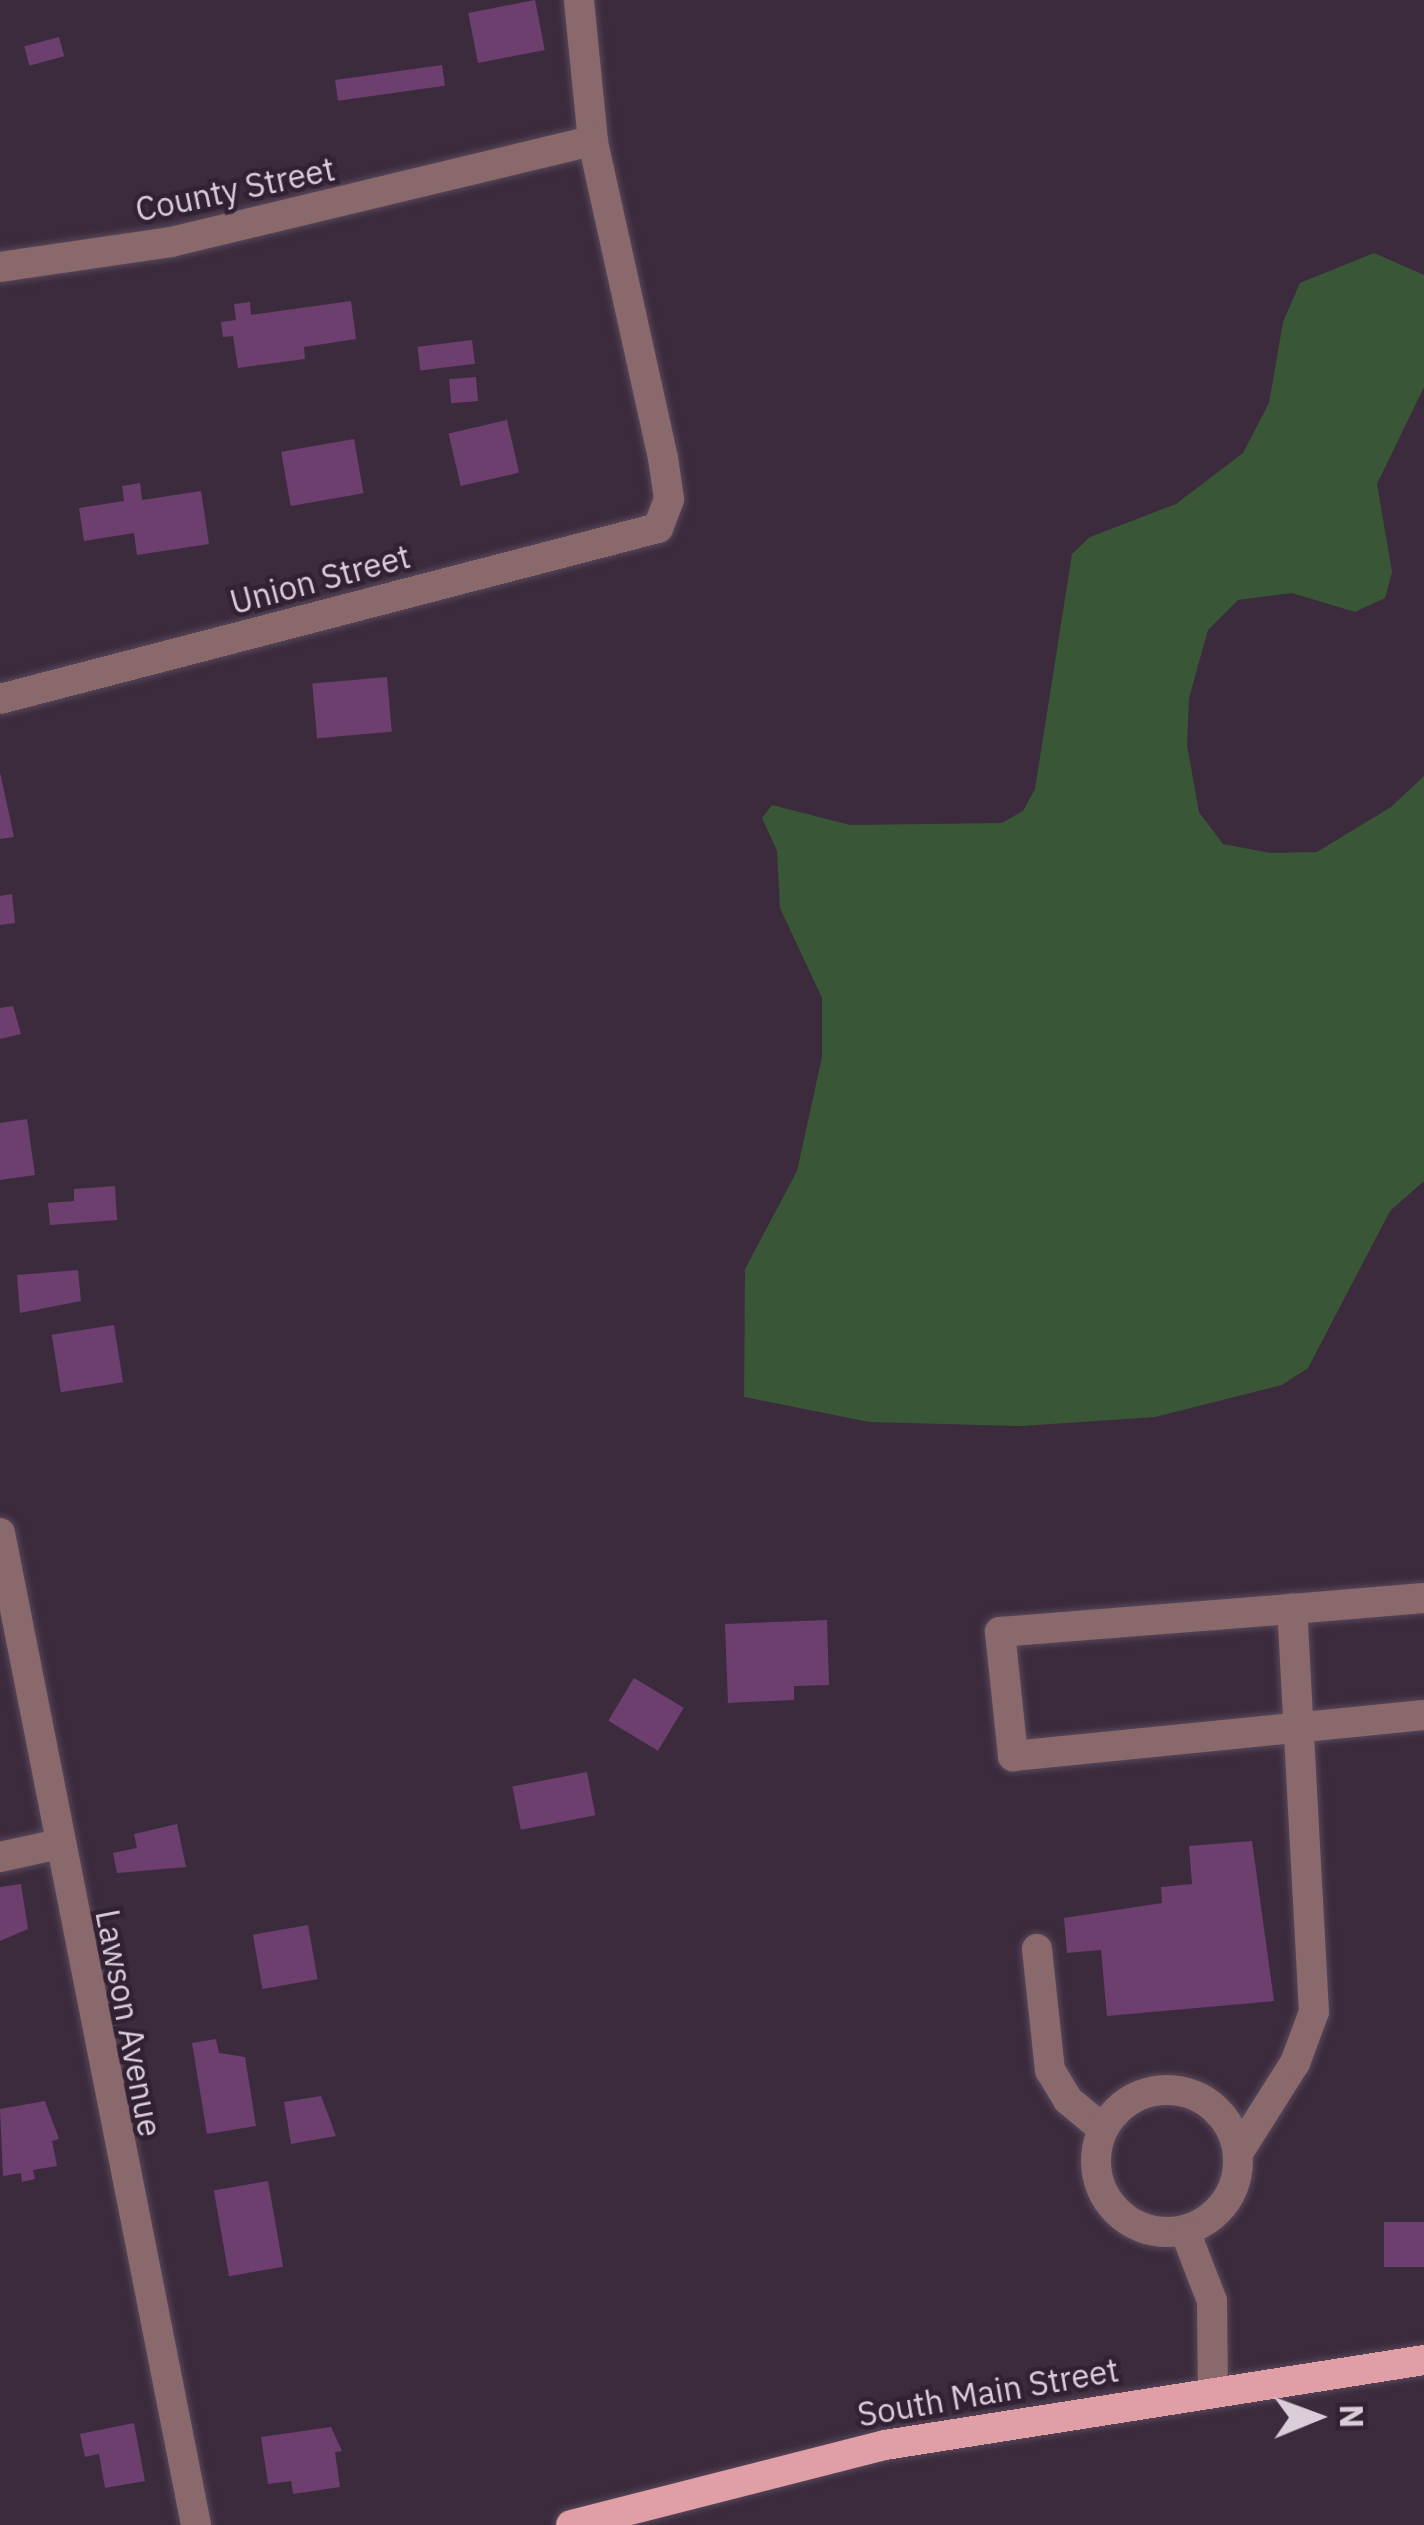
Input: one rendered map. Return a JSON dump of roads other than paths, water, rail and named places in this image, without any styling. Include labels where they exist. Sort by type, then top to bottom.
[{"type":"main road","name":"South Main Street","points":[[571,2525],[616,2519],[885,2445],[1424,2360]]},
{"type":"street","points":[[579,0],[593,141]]},
{"type":"street","name":"County Street","points":[[0,267],[171,242],[482,173],[593,141]]},
{"type":"street","name":"Union Street","points":[[0,699],[658,529],[669,499],[663,458],[593,141]]},
{"type":"street","name":"Lawson Avenue","points":[[0,1533],[196,2525]]},
{"type":"street","points":[[1424,1598],[1000,1632],[1013,1756],[1298,1732],[1424,1715]]},
{"type":"street","points":[[1238,2153],[1223,2116],[1190,2093],[1130,2099],[1103,2129],[1096,2169],[1111,2206],[1145,2230],[1185,2231],[1231,2194],[1238,2153],[1295,2063],[1314,2012],[1292,1610]]},
{"type":"street","points":[[0,1857],[58,1844]]},
{"type":"street","points":[[1037,1949],[1050,2070],[1068,2100],[1103,2129]]},
{"type":"street","points":[[1185,2231],[1212,2301],[1213,2390]]}]
